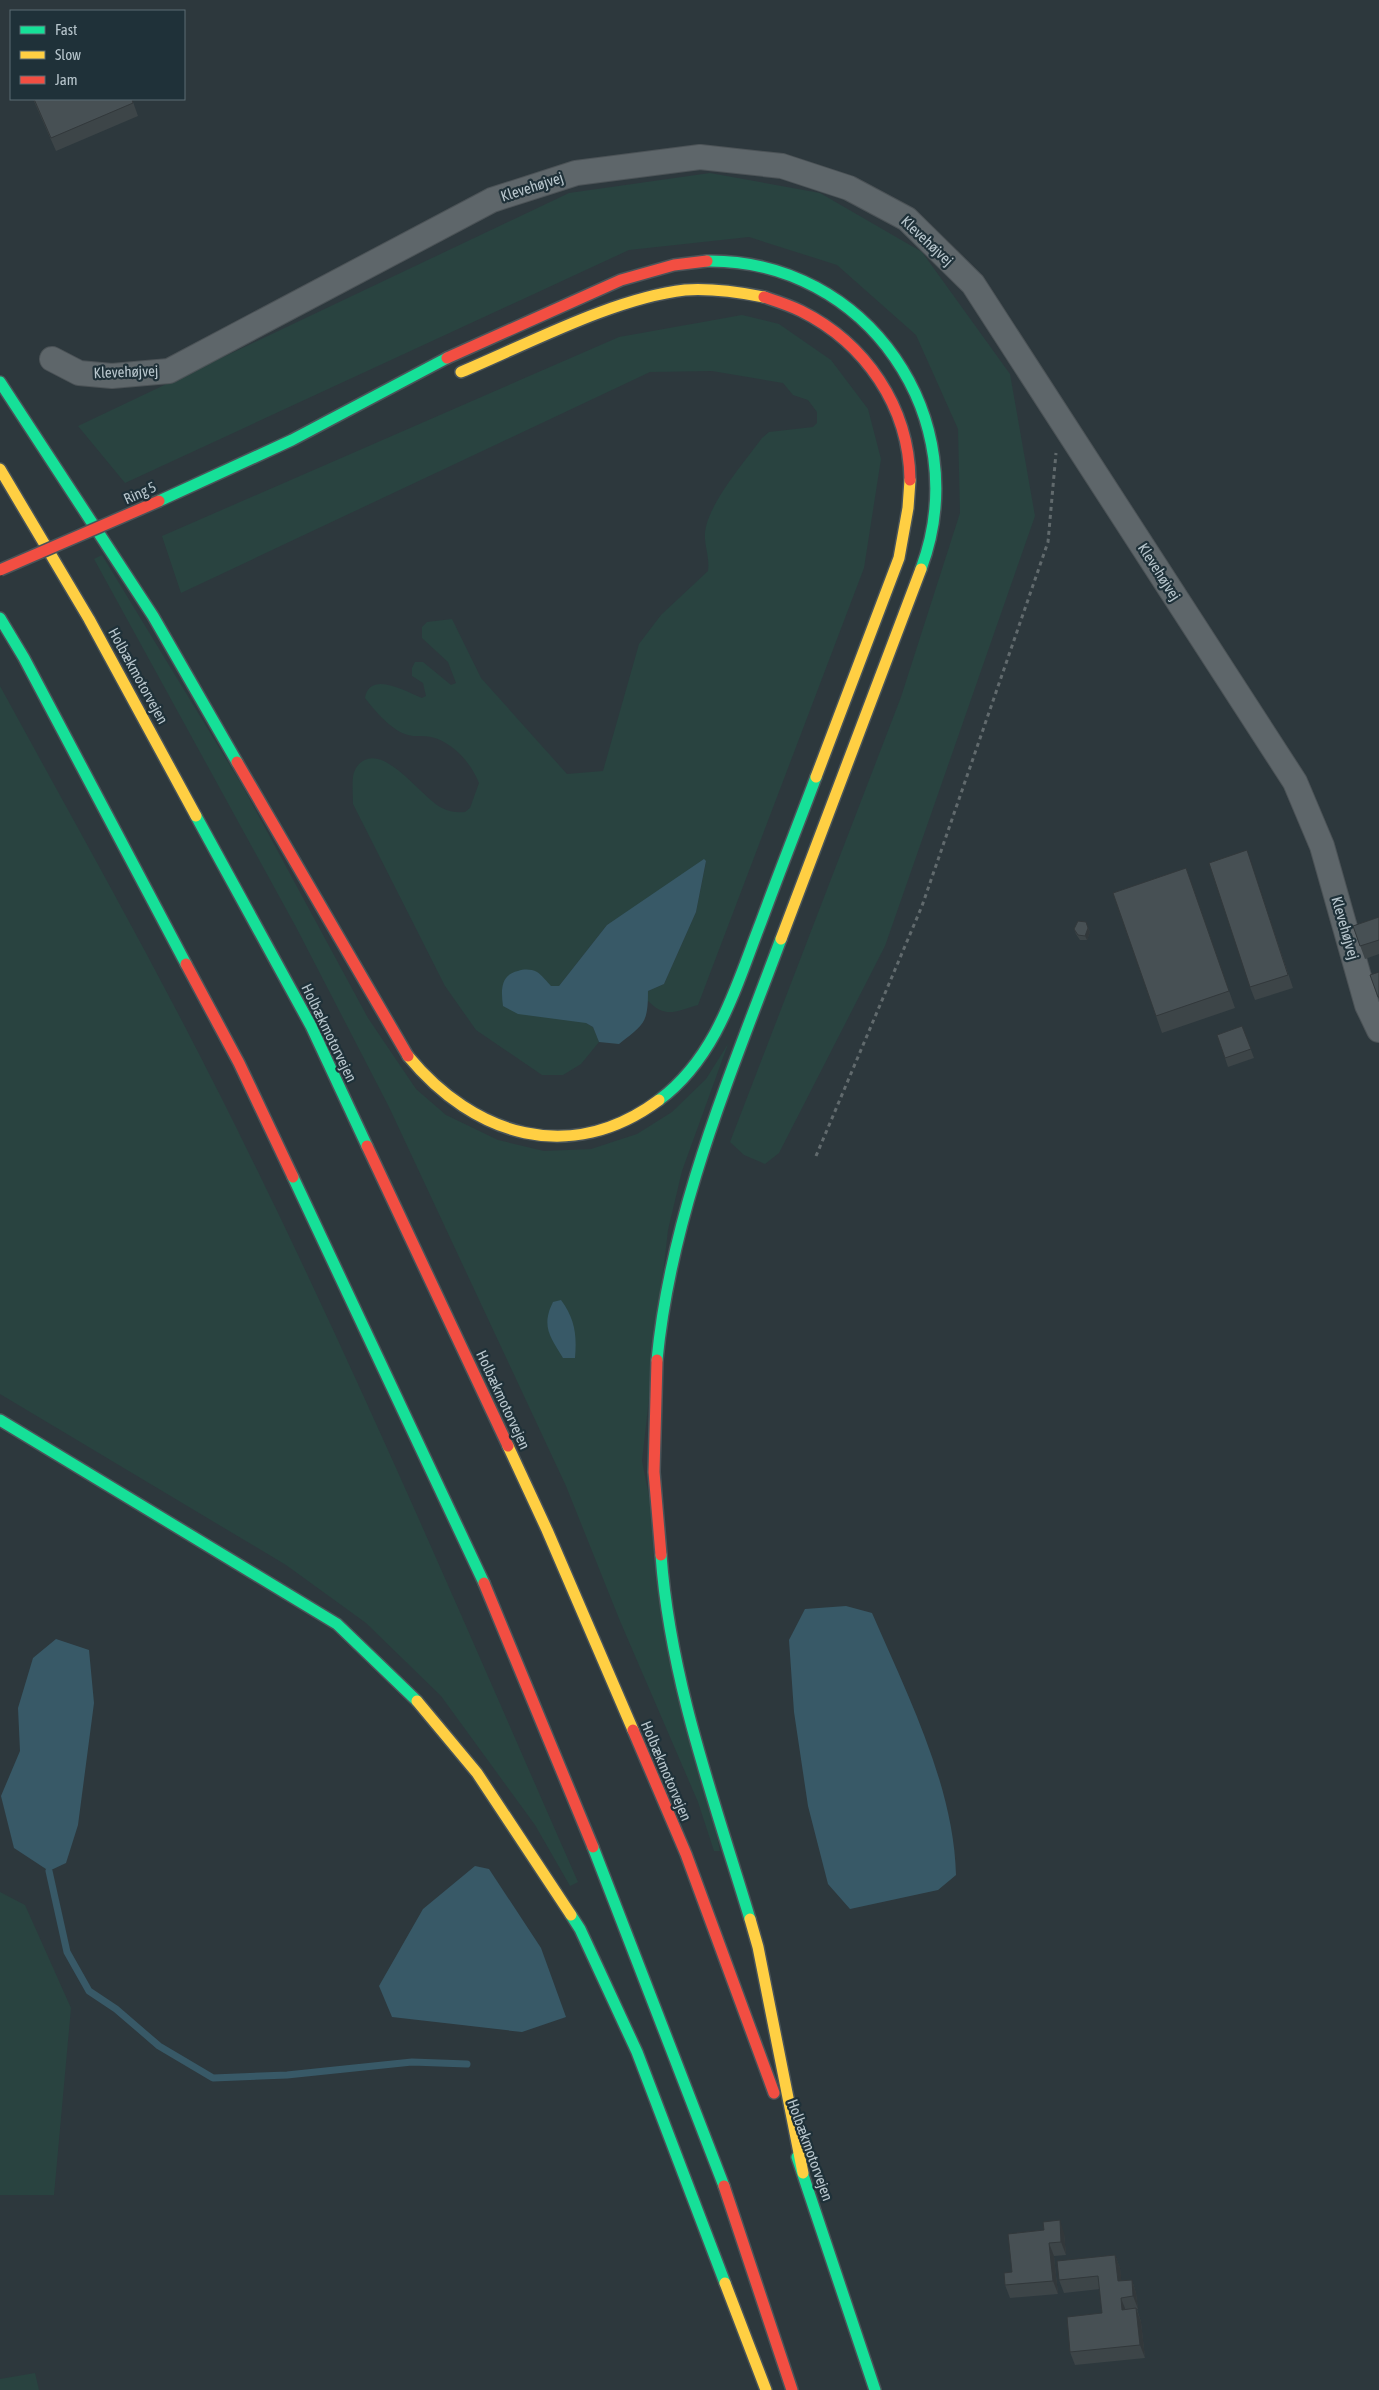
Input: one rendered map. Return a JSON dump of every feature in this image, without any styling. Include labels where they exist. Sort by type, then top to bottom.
[{"type":"highway","points":[[292,440],[395,384],[609,284],[654,270],[685,264],[728,261],[778,272],[812,284],[844,304],[871,326],[894,354],[913,385],[926,417],[934,451],[936,494],[932,530],[922,565],[712,1124],[676,1237],[657,1358],[654,1472],[664,1600],[693,1732],[758,1947],[803,2173]]},
{"type":"highway","points":[[0,382],[153,616],[405,1052],[427,1078],[451,1100],[499,1127],[527,1134],[579,1134],[607,1127],[634,1116],[665,1096],[689,1073],[713,1040],[728,1008],[899,558],[910,492],[909,457],[902,425],[891,399],[874,371],[853,345],[828,325],[800,309],[762,295],[726,289],[688,290],[661,294],[615,308],[453,376]]},
{"type":"highway","points":[[292,440],[390,402]]},
{"type":"highway","name":"Ring 5","points":[[0,570],[159,501],[292,440]]},
{"type":"highway","name":"Holbækmotorvejen","points":[[0,469],[90,619],[315,1035],[551,1539],[686,1854],[803,2173],[876,2390]]},
{"type":"highway","points":[[0,618],[24,658],[239,1063],[475,1560],[613,1897],[728,2197],[792,2390]]},
{"type":"highway","points":[[0,1420],[337,1624],[414,1698],[477,1773],[580,1929],[637,2052],[766,2390]]},
{"type":"street","name":"Klevehøjvej","points":[[52,359],[79,373],[112,376],[168,371],[492,200],[576,173],[700,157],[782,166],[849,188],[907,219],[973,284],[1295,782],[1322,846],[1367,1005],[1379,1030]]},
{"type":"path","points":[[816,1156],[922,906],[1048,542],[1055,454],[1071,436]]},
{"type":"green space","points":[[710,173],[820,193],[922,252],[1010,374],[1035,516],[885,946],[779,1153],[765,1164],[744,1155],[730,1142],[901,697],[960,513],[958,429],[916,335],[837,265],[749,237],[629,250],[125,483],[78,426],[569,193]]},
{"type":"green space","points":[[742,315],[779,324],[831,360],[868,409],[881,459],[864,568],[698,1005],[666,1012],[654,1007],[648,1001],[648,991],[664,984],[696,912],[706,862],[607,925],[559,986],[551,986],[586,1023],[593,1027],[599,1042],[581,1064],[563,1075],[542,1075],[476,1030],[445,986],[353,804],[353,777],[356,768],[363,761],[372,758],[383,761],[404,775],[442,808],[456,812],[465,812],[470,808],[479,783],[466,761],[447,743],[431,737],[408,735],[390,725],[365,698],[368,690],[374,685],[381,684],[398,688],[422,698],[426,696],[423,683],[412,676],[412,668],[415,662],[423,662],[451,685],[456,683],[448,662],[422,638],[422,627],[427,622],[452,619],[481,678],[567,774],[603,771],[639,644],[661,615],[708,571],[705,533],[712,509],[737,470],[769,432],[813,427],[817,423],[817,412],[808,400],[793,395],[783,383],[712,371],[650,372],[181,593],[162,536],[619,337]]},
{"type":"green space","points":[[102,555],[242,785],[368,1018],[416,1089],[446,1115],[498,1140],[544,1151],[591,1149],[637,1134],[672,1112],[706,1079],[728,1044],[682,1171],[668,1230],[642,1461],[720,1851],[714,1851],[698,1802],[620,1621],[566,1486],[389,1107],[296,927],[94,559]]},
{"type":"green space","points":[[0,686],[182,1021],[288,1233],[387,1448],[578,1882],[570,1886],[535,1825],[441,1696],[366,1623],[286,1565],[0,1394]]},
{"type":"green space","points":[[0,1892],[25,1905],[71,2008],[54,2195],[0,2195]]},
{"type":"green space","points":[[35,2373],[39,2390],[0,2390],[0,2379]]},
{"type":"water","points":[[704,859],[706,861],[696,912],[664,984],[648,991],[647,1010],[643,1022],[619,1044],[599,1042],[593,1027],[586,1023],[518,1014],[503,1006],[503,984],[512,973],[520,970],[532,970],[539,973],[551,986],[559,986],[607,925]]},
{"type":"water","points":[[561,1300],[566,1307],[574,1328],[576,1342],[575,1358],[563,1358],[554,1344],[547,1325],[549,1310],[553,1302]]},
{"type":"water","points":[[846,1606],[872,1613],[913,1708],[938,1774],[947,1808],[956,1875],[938,1890],[850,1909],[828,1884],[808,1806],[794,1712],[789,1640],[805,1609]]},
{"type":"water","points":[[56,1639],[89,1650],[94,1703],[78,1825],[66,1863],[49,1871],[14,1848],[1,1796],[20,1751],[18,1708],[33,1658]]},
{"type":"water","points":[[475,1866],[489,1869],[541,1948],[566,2017],[522,2032],[392,2017],[379,1986],[423,1909]]},
{"type":"building","points":[[34,100],[132,100],[133,103],[51,138]]},
{"type":"building","points":[[1247,850],[1288,975],[1250,987],[1209,863]]},
{"type":"building","points":[[1186,868],[1229,991],[1156,1016],[1113,893]]},
{"type":"building","points":[[1379,917],[1379,940],[1360,946],[1353,926]]},
{"type":"building","points":[[1078,921],[1086,922],[1088,928],[1085,936],[1078,935],[1074,929]]},
{"type":"building","points":[[1379,972],[1379,997],[1378,997],[1370,975]]},
{"type":"building","points":[[1242,1026],[1251,1049],[1225,1058],[1217,1035]]},
{"type":"building","points":[[1060,2220],[1061,2242],[1049,2243],[1053,2281],[1005,2285],[1004,2273],[1012,2272],[1008,2234],[1044,2230],[1043,2222]]},
{"type":"building","points":[[1115,2255],[1118,2281],[1132,2280],[1133,2296],[1121,2298],[1122,2310],[1136,2308],[1140,2345],[1070,2352],[1067,2317],[1102,2313],[1098,2276],[1059,2280],[1057,2261]]},
{"type":"waterway","points":[[49,1871],[67,1952],[89,1991],[116,2009],[159,2046],[213,2078],[287,2075],[412,2062],[467,2064]]},
{"type":"traffic: fast","points":[[707,261],[764,268],[816,287],[860,318],[895,358],[920,405],[934,457],[934,513],[921,569]]},
{"type":"traffic: fast","points":[[159,501],[292,440],[447,358]]},
{"type":"traffic: fast","points":[[0,382],[153,616],[237,762]]},
{"type":"traffic: fast","points":[[0,618],[24,658],[186,964]]},
{"type":"traffic: fast","points":[[659,1100],[679,1083],[696,1063],[722,1019],[743,971],[816,777]]},
{"type":"traffic: fast","points":[[196,816],[311,1026],[367,1146]]},
{"type":"traffic: fast","points":[[657,1360],[664,1305],[675,1251],[689,1198],[723,1094],[781,939]]},
{"type":"traffic: fast","points":[[293,1177],[484,1583]]},
{"type":"traffic: fast","points":[[0,1420],[337,1624],[417,1701]]},
{"type":"traffic: fast","points":[[661,1555],[666,1602],[674,1648],[695,1739],[750,1919]]},
{"type":"traffic: fast","points":[[593,1847],[724,2186]]},
{"type":"traffic: fast","points":[[571,1915],[580,1929],[637,2052],[725,2283]]},
{"type":"traffic: fast","points":[[797,2157],[875,2390]]},
{"type":"traffic: slow","points":[[461,372],[571,323],[629,302],[685,290],[735,292],[764,297]]},
{"type":"traffic: slow","points":[[0,469],[89,619],[196,816]]},
{"type":"traffic: slow","points":[[816,777],[899,558],[908,508],[910,480]]},
{"type":"traffic: slow","points":[[781,939],[921,569]]},
{"type":"traffic: slow","points":[[408,1056],[434,1084],[463,1106],[493,1122],[525,1133],[558,1136],[592,1132],[625,1120],[659,1100]]},
{"type":"traffic: slow","points":[[508,1446],[547,1530],[633,1730]]},
{"type":"traffic: slow","points":[[417,1701],[477,1773],[571,1915]]},
{"type":"traffic: slow","points":[[750,1919],[758,1947],[803,2173]]},
{"type":"traffic: slow","points":[[725,2283],[766,2390]]},
{"type":"traffic: jam","points":[[447,358],[621,280],[674,265],[707,261]]},
{"type":"traffic: jam","points":[[764,297],[796,309],[824,324],[845,340],[863,359],[879,380],[892,402],[902,427],[908,453],[910,480]]},
{"type":"traffic: jam","points":[[0,570],[159,501]]},
{"type":"traffic: jam","points":[[237,762],[408,1056]]},
{"type":"traffic: jam","points":[[186,964],[239,1063],[293,1177]]},
{"type":"traffic: jam","points":[[367,1146],[508,1446]]},
{"type":"traffic: jam","points":[[657,1360],[654,1472],[661,1555]]},
{"type":"traffic: jam","points":[[484,1583],[593,1847]]},
{"type":"traffic: jam","points":[[633,1730],[686,1854],[774,2093]]},
{"type":"traffic: jam","points":[[724,2186],[792,2390]]}]
